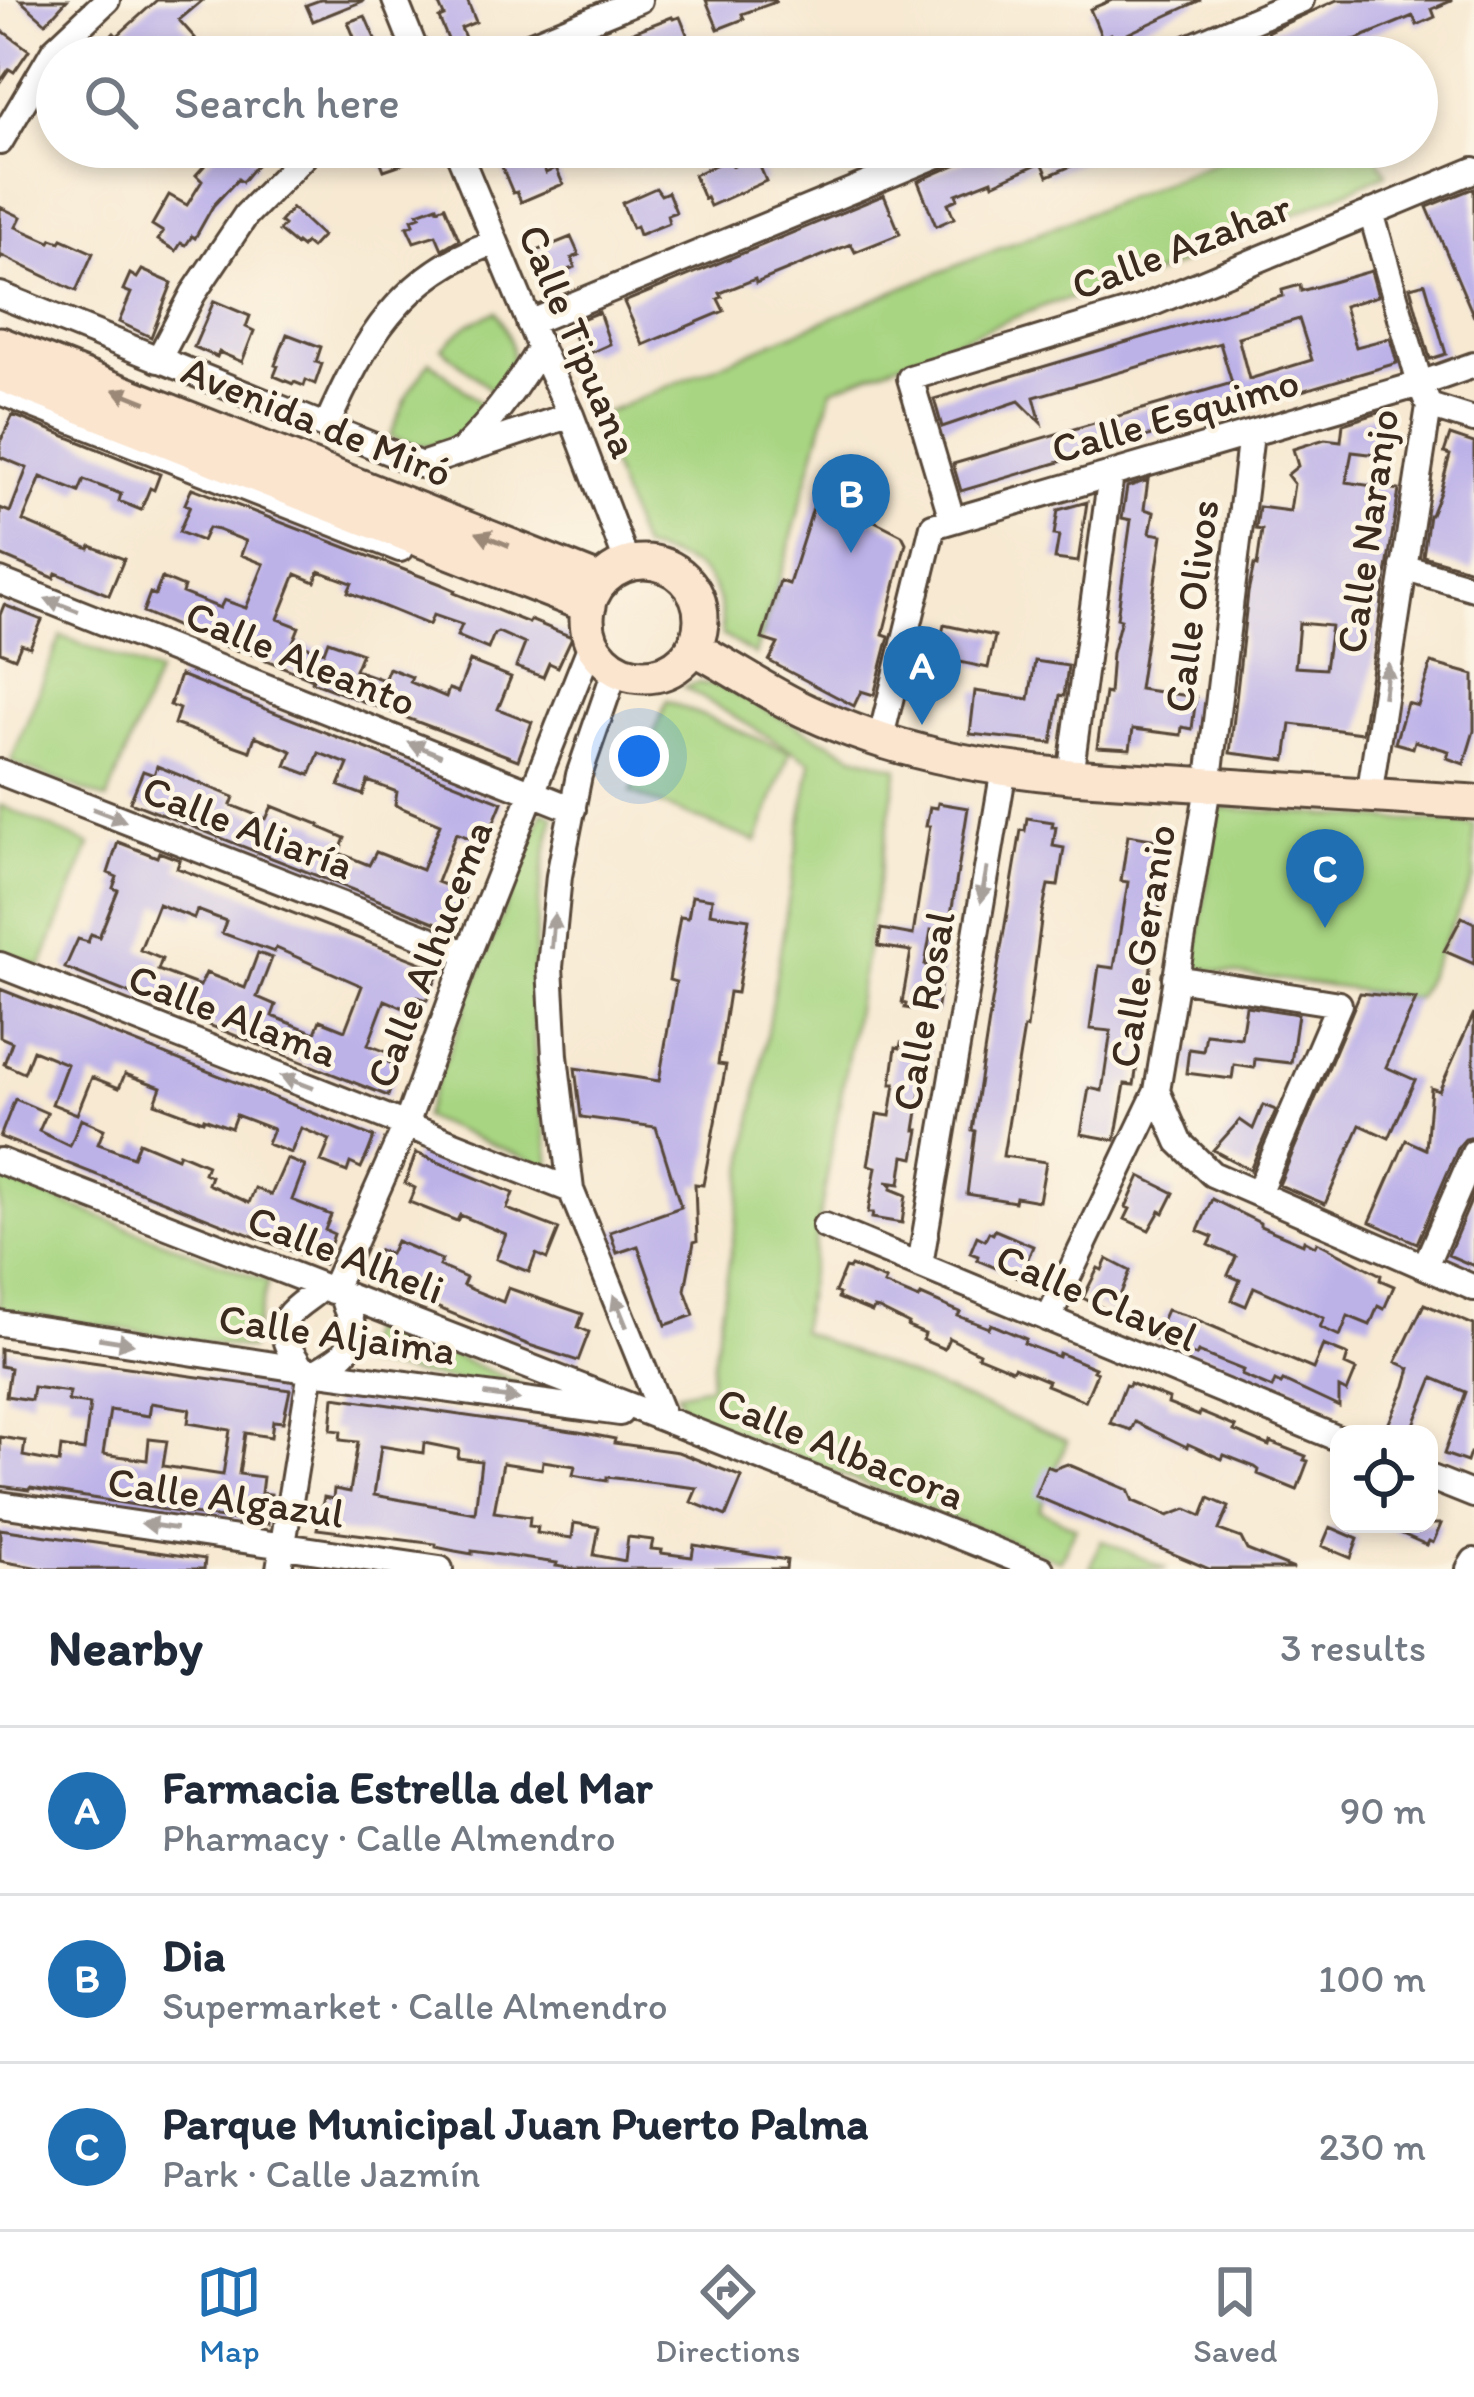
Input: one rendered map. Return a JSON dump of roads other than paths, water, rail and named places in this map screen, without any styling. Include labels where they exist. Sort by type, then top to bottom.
[{"type":"main road","name":"Avenida de Miró","points":[[0,344],[600,603]]},
{"type":"main road","name":"Avenida de Miró","points":[[0,374],[600,603]]},
{"type":"main road","points":[[652,563],[670,568],[696,595],[701,612],[694,648],[668,672],[632,675],[616,668],[602,657],[600,603],[652,563]]},
{"type":"main road","points":[[694,648],[805,711],[928,756],[1070,776],[1474,802]]},
{"type":"street","points":[[69,36],[107,0]]},
{"type":"street","points":[[395,0],[410,36]]},
{"type":"street","points":[[551,36],[639,0]]},
{"type":"street","points":[[1216,36],[1300,0]]},
{"type":"street","points":[[0,142],[36,81]]},
{"type":"street","points":[[158,360],[193,294],[246,215],[292,168]]},
{"type":"street","name":"Calle Tipuana","points":[[465,168],[571,415],[600,603]]},
{"type":"street","points":[[530,323],[906,168]]},
{"type":"street","name":"Calle Azahar","points":[[952,519],[910,378],[1139,310],[1474,170]]},
{"type":"street","name":"Calle Naranjo","points":[[1369,796],[1425,395],[1371,212]]},
{"type":"street","points":[[326,427],[348,376],[395,304],[431,273],[466,252],[495,242]]},
{"type":"street","points":[[0,295],[421,465],[571,415]]},
{"type":"street","points":[[460,452],[500,409],[540,348]]},
{"type":"street","name":"Calle Esquimo","points":[[952,519],[1251,434],[1425,395],[1474,364]]},
{"type":"street","points":[[0,392],[600,603]]},
{"type":"street","points":[[1425,395],[1474,420]]},
{"type":"street","name":"Calle Olivos","points":[[1208,787],[1251,434]]},
{"type":"street","points":[[1070,776],[1112,474]]},
{"type":"street","points":[[880,741],[933,526],[952,519]]},
{"type":"street","points":[[1403,567],[1474,588]]},
{"type":"street","name":"Calle Aleanto","points":[[0,581],[573,809]]},
{"type":"street","name":"Calle Alhucema","points":[[332,1291],[406,1125],[600,603]]},
{"type":"street","name":"Calle Albacora","points":[[616,668],[579,775],[559,876],[550,967],[554,1056],[571,1190],[664,1419],[991,1560],[1041,1569]]},
{"type":"street","name":"Calle Rosal","points":[[920,1265],[1004,770]]},
{"type":"street","name":"Calle Aliaría","points":[[0,772],[468,954]]},
{"type":"street","name":"Calle Geranio","points":[[1208,787],[1156,1091],[1180,1142],[1212,1174],[1474,1288]]},
{"type":"street","name":"Calle Alama","points":[[0,965],[571,1190]]},
{"type":"street","points":[[1175,978],[1339,1004],[1258,1193]]},
{"type":"street","points":[[1048,1319],[1156,1091]]},
{"type":"street","points":[[1424,1266],[1474,1153]]},
{"type":"street","name":"Calle Alheli","points":[[0,1161],[664,1419]]},
{"type":"street","name":"Calle Clavel","points":[[825,1226],[1330,1435]]},
{"type":"street","points":[[281,1556],[310,1370],[285,1339],[287,1317],[292,1308],[332,1291],[353,1328],[352,1339],[340,1359],[310,1370]]},
{"type":"street","name":"Calle Aljaima","points":[[0,1323],[664,1419]]},
{"type":"street","points":[[1438,1481],[1474,1495]]},
{"type":"street","name":"Calle Algazul","points":[[0,1504],[281,1556],[440,1569]]},
{"type":"place","name":"Dia","points":[[851,553]]},
{"type":"place","name":"Farmacia Estrella del Mar","points":[[922,725]]},
{"type":"place","name":"Parque Municipal Juan Puerto Palma","points":[[1325,928]]}]
